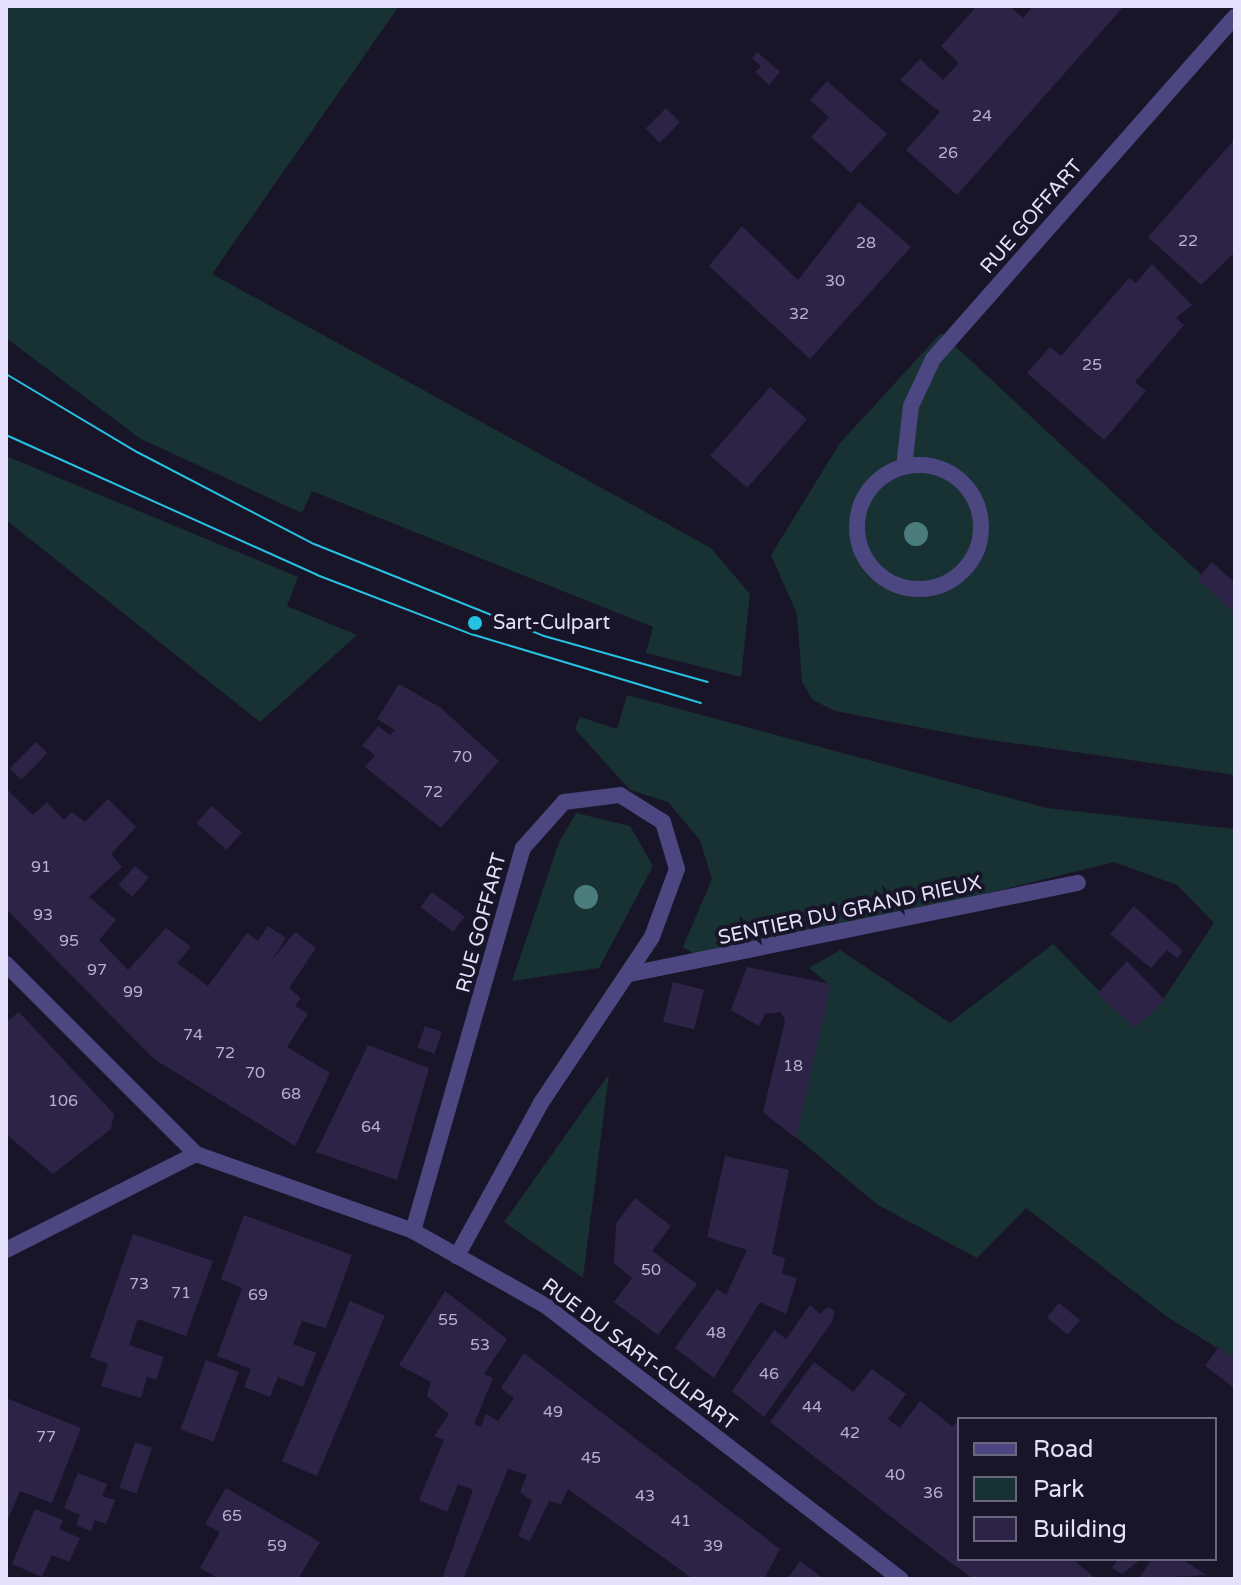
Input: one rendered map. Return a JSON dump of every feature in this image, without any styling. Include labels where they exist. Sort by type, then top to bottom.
[{"type":"street","name":"RUE GOFFART","points":[[904,467],[911,406],[933,359],[1235,16]]},
{"type":"street","points":[[904,467],[944,471],[974,498],[980,539],[973,558],[942,585],[902,587],[884,578],[860,546],[856,526],[870,488],[904,467]]},
{"type":"street","name":"RUE GOFFART","points":[[413,1231],[523,848],[564,802],[620,795],[663,822],[677,869],[652,937],[541,1103],[457,1256]]},
{"type":"street","name":"SENTIER DU GRAND RIEUX","points":[[630,974],[1078,883]]},
{"type":"street","points":[[6,964],[196,1154],[6,1250]]},
{"type":"street","name":"RUE DU SART-CULPART","points":[[196,1154],[413,1231],[546,1306],[901,1579]]},
{"type":"green space","points":[[6,6],[399,6],[212,274],[711,548],[750,594],[741,677],[646,653],[653,627],[312,491],[302,513],[141,439],[6,338]]},
{"type":"green space","points":[[941,333],[1235,606],[1235,775],[970,737],[835,711],[813,700],[802,682],[797,614],[771,555],[840,443]]},
{"type":"green space","points":[[6,456],[298,577],[287,606],[357,635],[260,722],[6,520]]},
{"type":"green space","points":[[627,695],[1047,808],[1235,829],[1235,1359],[1166,1316],[1026,1208],[977,1258],[878,1205],[796,1137],[830,985],[809,968],[840,950],[950,1023],[1053,944],[1135,1027],[1164,998],[1214,923],[1177,885],[1114,862],[708,962],[683,947],[712,879],[700,840],[668,802],[630,790],[575,729],[580,717],[617,729]]},
{"type":"green space","points":[[576,813],[630,826],[653,866],[599,968],[512,981],[559,842]]},
{"type":"green space","points":[[609,1074],[583,1278],[504,1222]]},
{"type":"building","points":[[977,6],[1010,6],[1023,18],[1033,6],[1124,6],[957,195],[906,150],[940,112],[900,80],[920,59],[943,80],[959,63],[941,46]]},
{"type":"building","points":[[757,52],[780,72],[769,85],[755,72],[761,66],[752,58]]},
{"type":"building","points":[[827,81],[887,134],[851,173],[811,137],[829,117],[810,100]]},
{"type":"building","points":[[666,108],[680,122],[660,143],[645,129]]},
{"type":"building","points":[[1235,139],[1235,252],[1201,285],[1148,237]]},
{"type":"building","points":[[859,202],[911,247],[810,359],[709,266],[742,226],[798,280]]},
{"type":"building","points":[[1152,264],[1192,305],[1176,318],[1184,325],[1135,382],[1146,391],[1104,440],[1027,373],[1050,347],[1061,356],[1129,278],[1136,283]]},
{"type":"building","points":[[770,387],[807,419],[747,488],[710,456]]},
{"type":"building","points":[[1212,562],[1235,583],[1235,613],[1197,579]]},
{"type":"building","points":[[399,684],[441,708],[499,761],[441,828],[365,767],[375,755],[362,746],[378,726],[390,735],[395,730],[377,719]]},
{"type":"building","points":[[36,742],[47,753],[21,779],[10,768]]},
{"type":"building","points":[[6,788],[33,815],[47,802],[64,820],[72,812],[85,822],[108,799],[136,827],[111,854],[122,867],[89,897],[116,920],[99,940],[128,970],[166,928],[191,947],[177,963],[208,986],[247,933],[258,941],[268,926],[286,938],[272,960],[295,932],[316,948],[289,988],[301,998],[295,1006],[308,1014],[287,1047],[330,1073],[295,1146],[154,1059],[6,909]]},
{"type":"building","points":[[212,806],[242,833],[226,850],[197,823]]},
{"type":"building","points":[[135,866],[149,878],[132,897],[119,885]]},
{"type":"building","points":[[432,892],[465,917],[453,932],[421,907]]},
{"type":"building","points":[[1134,906],[1183,951],[1177,958],[1167,950],[1151,968],[1110,934]]},
{"type":"building","points":[[1127,961],[1165,1000],[1135,1028],[1097,994]]},
{"type":"building","points":[[747,967],[831,984],[796,1138],[763,1112],[785,1021],[781,1012],[765,1014],[759,1026],[731,1010]]},
{"type":"building","points":[[673,982],[704,990],[694,1030],[663,1022]]},
{"type":"building","points":[[19,1012],[114,1114],[111,1129],[53,1174],[6,1134],[6,1022]]},
{"type":"building","points":[[425,1026],[442,1032],[435,1054],[418,1048]]},
{"type":"building","points":[[368,1045],[429,1068],[397,1180],[316,1152]]},
{"type":"building","points":[[725,1156],[789,1170],[772,1254],[785,1258],[782,1274],[797,1278],[786,1314],[760,1302],[714,1378],[675,1348],[717,1289],[726,1295],[747,1250],[707,1237]]},
{"type":"building","points":[[635,1198],[671,1226],[652,1251],[697,1284],[658,1335],[614,1302],[632,1278],[614,1263],[616,1224]]},
{"type":"building","points":[[244,1215],[352,1255],[326,1328],[302,1321],[293,1344],[316,1353],[303,1387],[278,1377],[270,1397],[244,1387],[251,1369],[217,1356],[242,1288],[221,1279]]},
{"type":"building","points":[[133,1234],[213,1261],[186,1336],[138,1319],[129,1345],[164,1357],[156,1380],[147,1377],[141,1398],[101,1386],[108,1364],[90,1357]]},
{"type":"building","points":[[445,1291],[507,1339],[484,1374],[493,1378],[474,1424],[481,1427],[486,1414],[498,1421],[514,1398],[501,1388],[524,1353],[780,1549],[764,1579],[693,1579],[568,1489],[561,1504],[549,1501],[530,1541],[518,1536],[532,1501],[520,1492],[527,1475],[508,1469],[463,1579],[442,1579],[473,1490],[458,1484],[447,1512],[419,1500],[444,1440],[434,1436],[449,1414],[427,1396],[431,1382],[399,1365]]},
{"type":"building","points":[[350,1301],[385,1316],[317,1476],[282,1461]]},
{"type":"building","points":[[1059,1303],[1080,1320],[1068,1335],[1047,1318]]},
{"type":"building","points":[[810,1305],[820,1314],[828,1307],[835,1311],[832,1322],[764,1417],[732,1391],[774,1330],[786,1339]]},
{"type":"building","points":[[1219,1347],[1235,1359],[1233,1387],[1205,1366]]},
{"type":"building","points":[[206,1360],[239,1372],[214,1442],[181,1430]]},
{"type":"building","points":[[814,1362],[853,1392],[872,1369],[906,1394],[888,1419],[900,1428],[920,1401],[952,1426],[957,1422],[957,1561],[1074,1561],[1096,1579],[974,1579],[770,1422]]},
{"type":"building","points":[[6,1398],[81,1428],[52,1503],[20,1491],[6,1524]]},
{"type":"building","points":[[135,1442],[152,1448],[136,1493],[119,1487]]},
{"type":"building","points":[[78,1473],[107,1484],[102,1496],[115,1500],[106,1524],[95,1520],[91,1531],[76,1525],[80,1515],[64,1508]]},
{"type":"building","points":[[226,1488],[320,1542],[298,1579],[220,1579],[200,1568],[220,1532],[205,1524]]},
{"type":"building","points":[[35,1509],[63,1520],[59,1529],[80,1538],[69,1562],[52,1555],[42,1577],[12,1564]]},
{"type":"building","points":[[800,1561],[824,1579],[787,1579]]},
{"type":"building","points":[[1117,1561],[1138,1561],[1122,1574],[1112,1568]]},
{"type":"building","points":[[1151,1561],[1184,1561],[1207,1575],[1138,1579]]},
{"type":"tram line","points":[[6,374],[137,452],[314,544],[544,636],[708,682]]},
{"type":"tram line","points":[[6,435],[317,575],[471,634],[701,703]]},
{"type":"place","name":"Sart-Culpart","points":[[475,623]]}]
